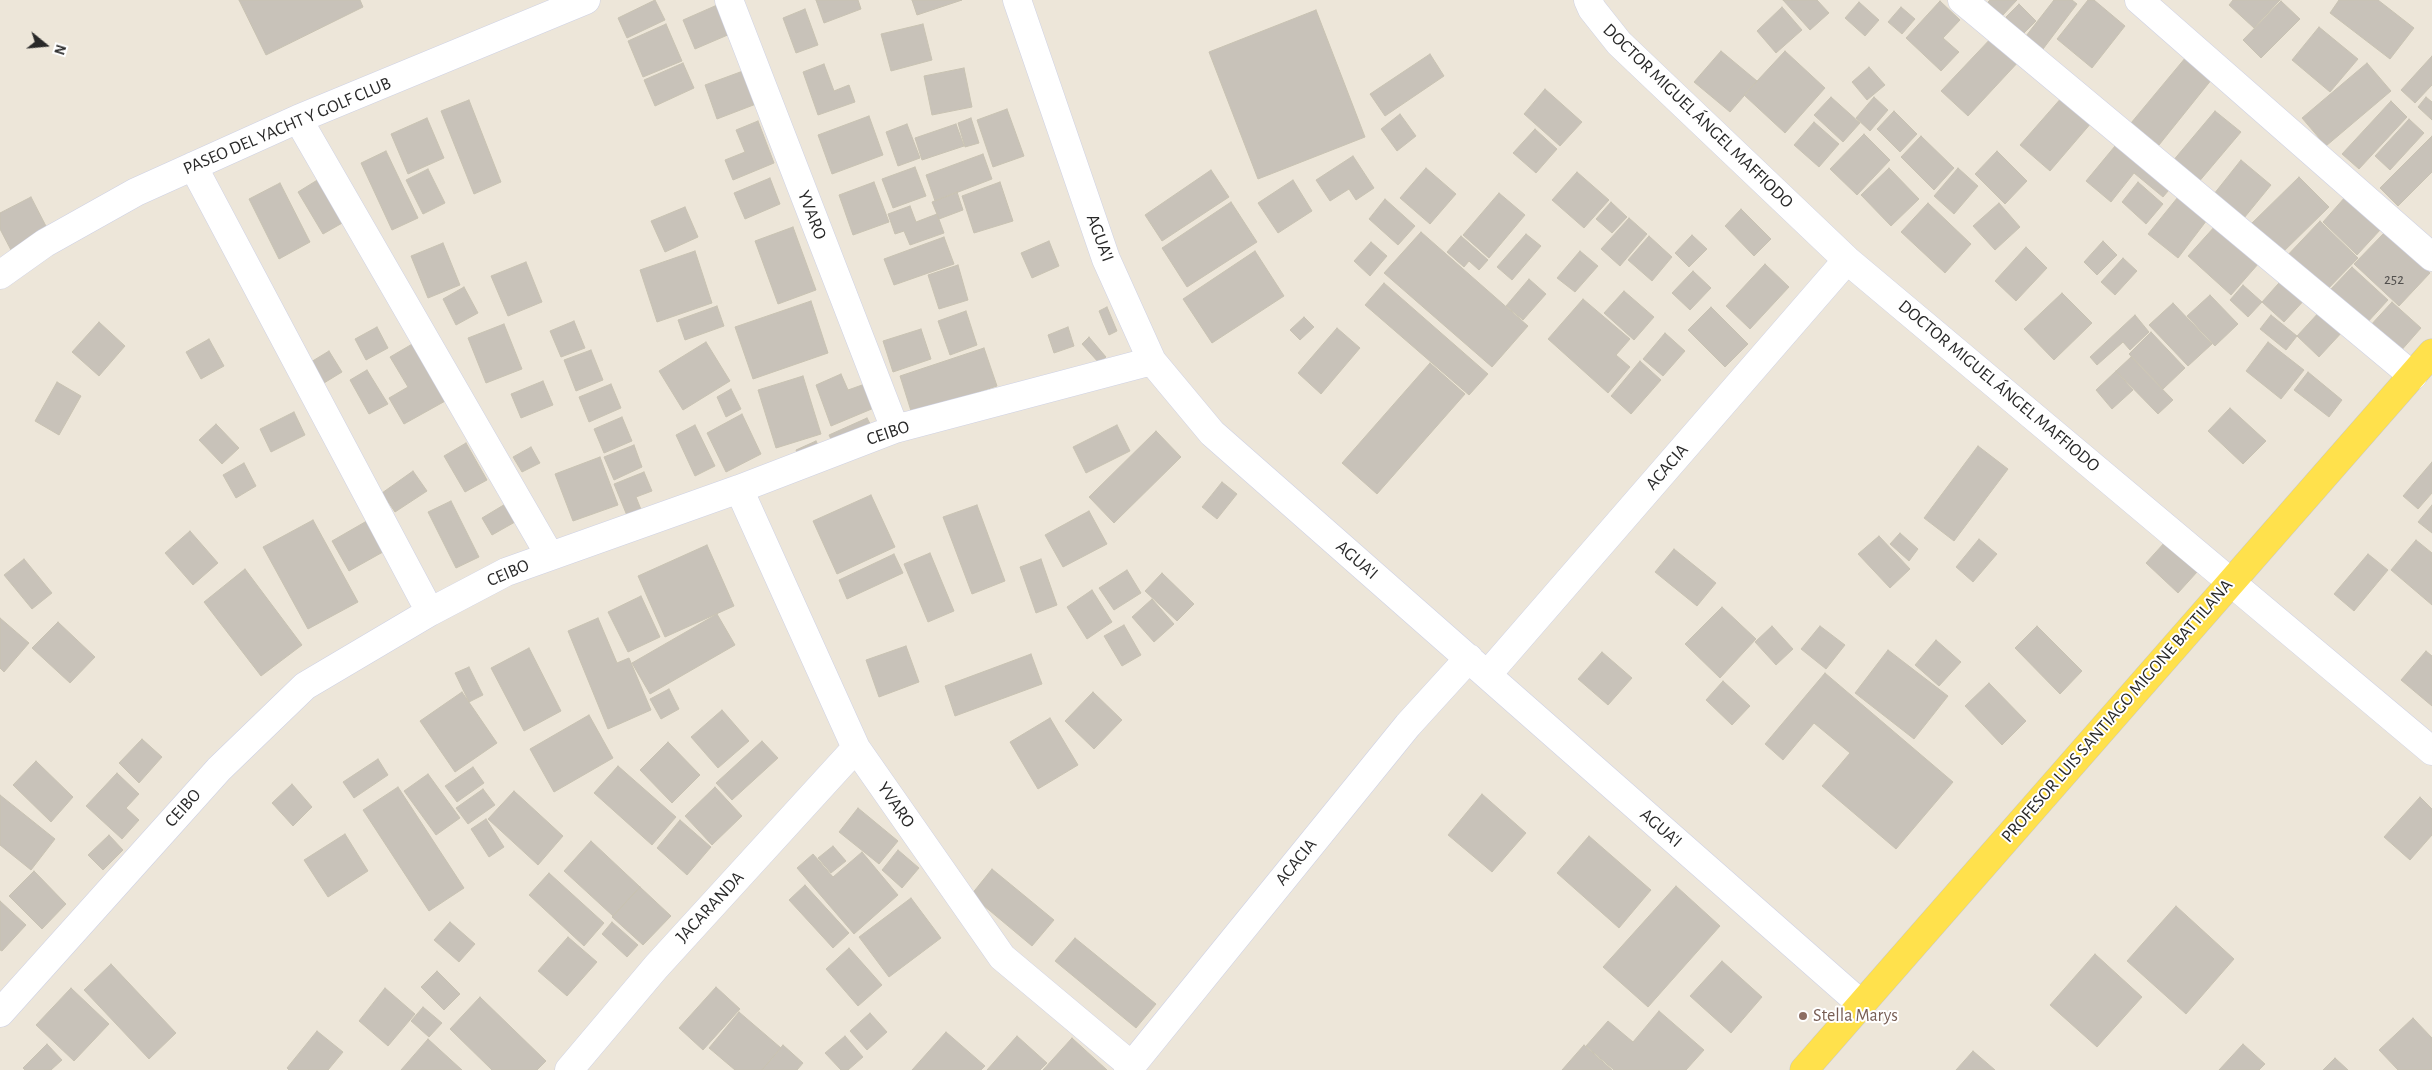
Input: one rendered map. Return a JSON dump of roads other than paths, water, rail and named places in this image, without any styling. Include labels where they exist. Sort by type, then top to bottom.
[{"type":"main road","name":"PROFESOR LUIS SANTIAGO MIGONE BATTILANA","points":[[1804,1070],[2432,353]]},
{"type":"street","name":"PASEO DEL YACHT Y GOLF CLUB","points":[[0,275],[45,243],[136,192],[298,119],[586,0]]},
{"type":"street","name":"YVARO","points":[[729,0],[895,429]]},
{"type":"street","name":"AGUA'I","points":[[1017,0],[1106,259],[1152,361],[1212,433],[1861,1004]]},
{"type":"street","name":"DOCTOR MIGUEL ÁNGEL MAFFIODO","points":[[1588,0],[1592,9],[1619,43],[1847,260],[2232,580],[2432,751]]},
{"type":"street","points":[[1962,0],[2413,376]]},
{"type":"street","points":[[2139,0],[2432,257]]},
{"type":"street","points":[[298,119],[550,556]]},
{"type":"street","points":[[193,166],[430,612]]},
{"type":"street","name":"ACACIA","points":[[1130,1068],[1408,725],[1478,666],[1847,260]]},
{"type":"street","name":"CEIBO","points":[[0,1013],[218,769],[305,686],[430,612],[506,572],[739,489],[895,429],[1152,361]]},
{"type":"street","name":"YVARO","points":[[739,489],[856,748],[1002,957],[1130,1068]]},
{"type":"street","name":"JACARANDA","points":[[569,1070],[656,967],[856,748]]},
{"type":"place","name":"Stella Marys","points":[[1803,1016]]}]
